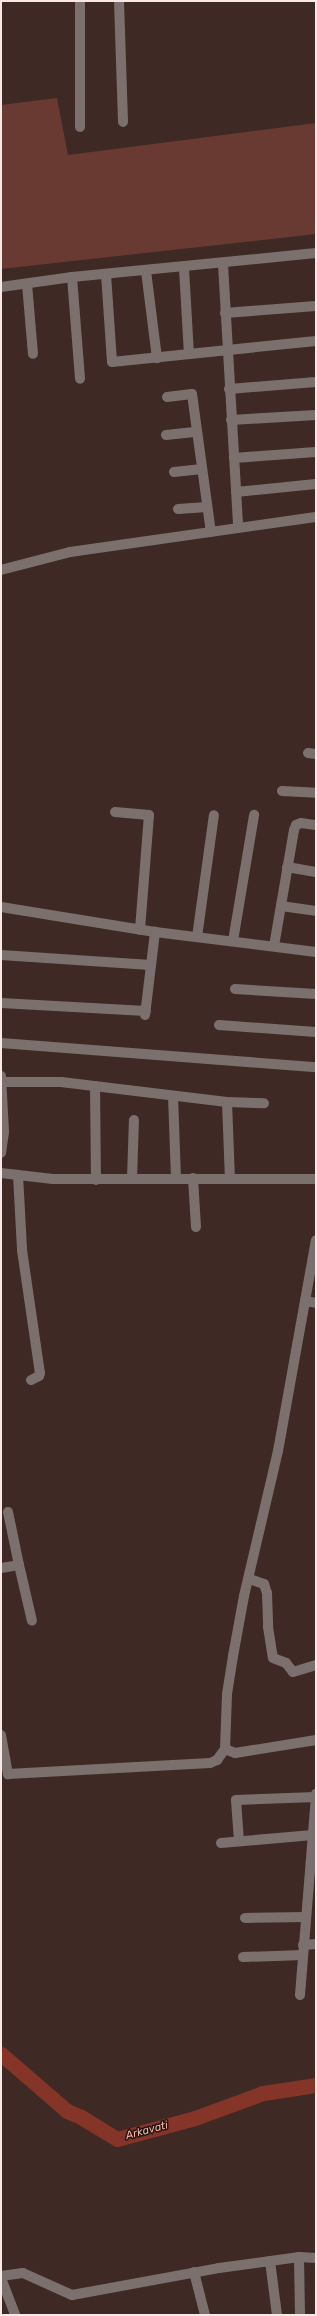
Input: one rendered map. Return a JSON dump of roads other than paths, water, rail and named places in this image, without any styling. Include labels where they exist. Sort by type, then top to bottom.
[{"type":"street","points":[[80,1],[80,127]]},
{"type":"street","points":[[119,1],[123,122]]},
{"type":"street","points":[[1,287],[72,277],[184,268],[316,253]]},
{"type":"street","points":[[223,264],[226,350],[238,528]]},
{"type":"street","points":[[184,268],[189,354]]},
{"type":"street","points":[[146,271],[157,358]]},
{"type":"street","points":[[106,274],[112,362],[316,341]]},
{"type":"street","points":[[72,277],[80,379]]},
{"type":"street","points":[[27,284],[33,354]]},
{"type":"street","points":[[225,313],[316,306]]},
{"type":"street","points":[[229,389],[316,382]]},
{"type":"street","points":[[167,397],[192,394],[211,532]]},
{"type":"street","points":[[231,420],[316,415]]},
{"type":"street","points":[[166,435],[197,432]]},
{"type":"street","points":[[234,458],[316,452]]},
{"type":"street","points":[[174,472],[202,469]]},
{"type":"street","points":[[236,492],[316,484]]},
{"type":"street","points":[[178,509],[207,507]]},
{"type":"street","points":[[1,570],[70,552],[316,517]]},
{"type":"street","points":[[282,791],[316,793]]},
{"type":"street","points":[[115,812],[149,815],[140,930]]},
{"type":"street","points":[[197,937],[214,815]]},
{"type":"street","points":[[232,941],[254,815]]},
{"type":"street","points":[[274,946],[287,867],[296,825],[316,825]]},
{"type":"street","points":[[287,867],[316,872]]},
{"type":"street","points":[[281,906],[316,911]]},
{"type":"street","points":[[1,907],[140,930],[316,952]]},
{"type":"street","points":[[1,1003],[146,1013],[155,932]]},
{"type":"street","points":[[1,955],[151,965]]},
{"type":"street","points":[[234,989],[316,994]]},
{"type":"street","points":[[219,1025],[316,1032]]},
{"type":"street","points":[[1,1043],[316,1067]]},
{"type":"street","points":[[1,1153],[4,1132],[2,1079],[61,1082],[227,1102],[264,1103]]},
{"type":"street","points":[[95,1086],[96,1180]]},
{"type":"street","points":[[172,1096],[176,1178]]},
{"type":"street","points":[[227,1102],[230,1179]]},
{"type":"street","points":[[132,1179],[134,1120]]},
{"type":"street","points":[[1,1173],[53,1180],[176,1178],[316,1179]]},
{"type":"street","points":[[18,1175],[22,1250],[40,1373],[39,1376],[31,1380]]},
{"type":"street","points":[[193,1178],[196,1227]]},
{"type":"street","points":[[1,1734],[8,1774],[210,1763],[217,1760],[225,1749],[227,1694],[244,1596],[278,1451],[316,1240]]},
{"type":"street","points":[[305,1301],[316,1303]]},
{"type":"street","points":[[8,1512],[32,1621]]},
{"type":"street","points":[[1,1568],[19,1564]]},
{"type":"street","points":[[249,1579],[264,1584],[267,1593],[268,1627],[273,1658],[276,1661],[286,1664],[293,1672],[316,1665]]},
{"type":"street","points":[[225,1749],[235,1753],[316,1740]]},
{"type":"street","points":[[239,1841],[236,1800],[316,1796],[300,1994]]},
{"type":"street","points":[[221,1843],[313,1835]]},
{"type":"street","points":[[245,1918],[306,1917]]},
{"type":"street","points":[[243,1958],[303,1950],[316,1944]]},
{"type":"street","points":[[299,2257],[300,2314]]},
{"type":"street","points":[[14,2315],[1,2277],[23,2273],[72,2295],[194,2272],[299,2257],[316,2258]]},
{"type":"street","points":[[270,2261],[277,2315]]},
{"type":"street","points":[[194,2272],[205,2315]]},
{"type":"waterway","name":"Arkavati","points":[[1,2054],[67,2111],[81,2117],[117,2139],[195,2118],[263,2093],[316,2085]]}]
